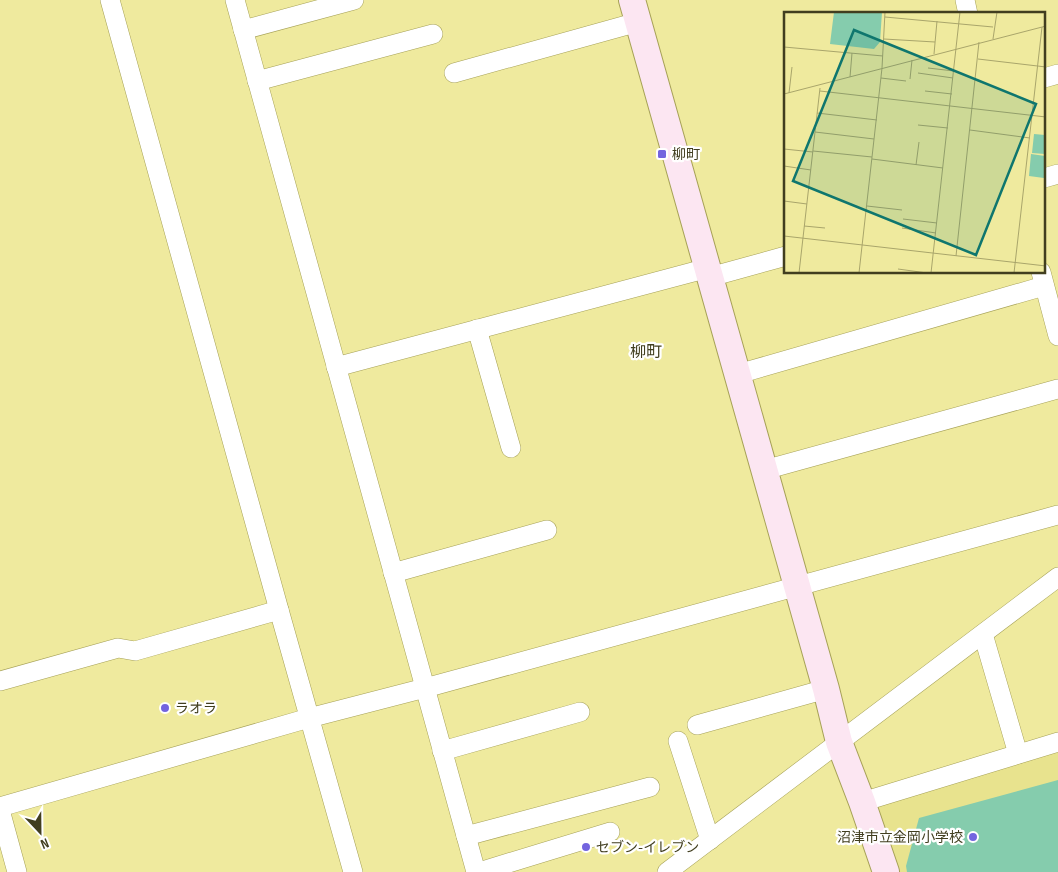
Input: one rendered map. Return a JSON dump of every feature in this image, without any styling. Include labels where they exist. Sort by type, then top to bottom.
[{"type":"street","points":[[110,0],[353,872]]},
{"type":"street","points":[[235,0],[442,751],[478,872],[610,832]]},
{"type":"street","points":[[243,30],[354,0]]},
{"type":"street","points":[[454,73],[635,11],[826,689],[839,742],[886,872]]},
{"type":"street","points":[[257,81],[433,34]]},
{"type":"street","points":[[336,367],[477,329],[784,256]]},
{"type":"street","points":[[738,374],[1043,279],[1058,336]]},
{"type":"street","points":[[477,329],[511,448]]},
{"type":"street","points":[[764,470],[1058,389]]},
{"type":"street","points":[[17,872],[0,808],[309,718],[1058,515]]},
{"type":"street","points":[[393,573],[547,530]]},
{"type":"street","points":[[667,872],[1058,577]]},
{"type":"street","points":[[0,681],[118,648],[135,651],[279,610]]},
{"type":"street","points":[[983,634],[1018,754]]},
{"type":"street","points":[[697,725],[826,689]]},
{"type":"street","points":[[442,751],[580,712]]},
{"type":"street","points":[[678,741],[710,840]]},
{"type":"street","points":[[862,802],[1058,742]]},
{"type":"street","points":[[466,836],[650,787]]},
{"type":"shaded area","name":"沼津市立金岡小学校","points":[[1058,747],[1058,872],[900,872],[876,802]]},
{"type":"green space","name":"沼津市立金岡小学校","points":[[1058,780],[1058,872],[907,872],[906,866],[919,818]]},
{"type":"place","name":"柳町","points":[[662,154]]},
{"type":"place","name":"ラオラ","points":[[165,708]]},
{"type":"place","name":"沼津市立金岡小学校","points":[[973,837]]},
{"type":"place","name":"セブン-イレブン","points":[[586,847]]},
{"type":"district","name":"柳町","points":[[646,352]]}]
